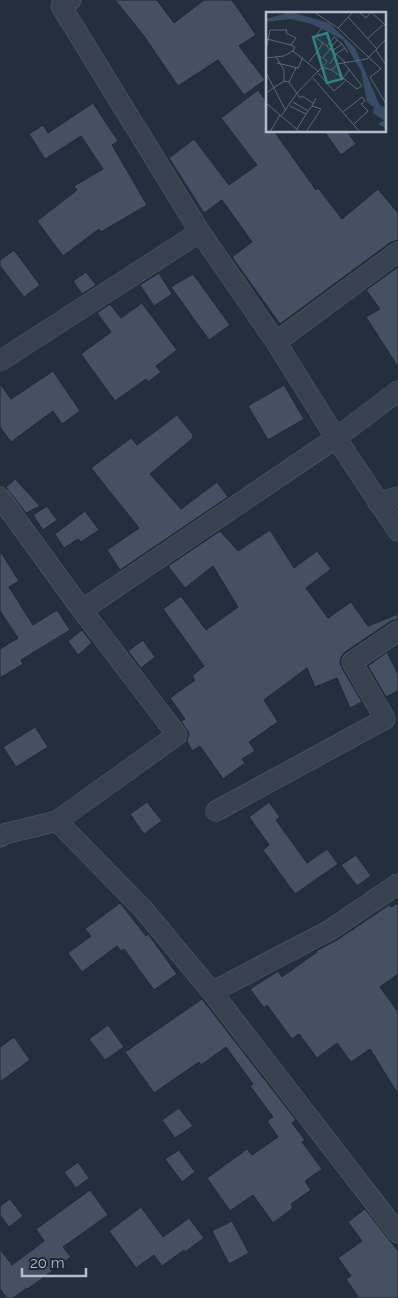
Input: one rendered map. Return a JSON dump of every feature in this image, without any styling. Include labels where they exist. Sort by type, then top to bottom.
[{"type":"street","points":[[71,0],[61,6],[200,232],[276,342],[378,503],[398,530]]},
{"type":"street","points":[[0,361],[200,232]]},
{"type":"street","points":[[276,342],[398,252]]},
{"type":"street","points":[[82,610],[336,438],[398,391]]},
{"type":"street","points":[[0,497],[82,610],[177,735],[57,821],[4,834],[0,837]]},
{"type":"street","points":[[378,503],[398,497]]},
{"type":"street","points":[[216,811],[385,719],[352,662],[398,632]]},
{"type":"street","points":[[57,821],[143,909],[212,992],[398,1233]]},
{"type":"street","points":[[212,992],[330,930],[398,884]]},
{"type":"building","points":[[115,0],[157,0],[174,23],[204,0],[232,0],[256,35],[239,46],[265,80],[244,95],[218,60],[178,86],[144,36]]},
{"type":"building","points":[[258,90],[266,101],[266,132],[275,132],[316,190],[318,188],[342,219],[378,189],[398,213],[398,240],[391,242],[280,324],[232,257],[252,242],[222,200],[204,213],[169,158],[194,139],[229,185],[257,165],[221,118]]},
{"type":"building","points":[[93,103],[118,141],[112,145],[147,205],[101,232],[99,229],[63,256],[37,221],[77,190],[74,186],[103,169],[81,136],[45,159],[29,134],[43,125],[48,133]]},
{"type":"building","points":[[325,132],[348,132],[356,144],[341,155]]},
{"type":"building","points":[[14,250],[40,285],[24,297],[0,266],[0,260]]},
{"type":"building","points":[[398,267],[398,367],[366,317],[380,309],[366,290]]},
{"type":"building","points":[[86,272],[96,285],[82,294],[73,281]]},
{"type":"building","points":[[159,273],[172,294],[154,306],[140,285]]},
{"type":"building","points":[[193,274],[230,325],[209,340],[171,287]]},
{"type":"building","points":[[142,303],[177,350],[156,366],[161,372],[148,382],[146,379],[115,401],[81,354],[111,332],[97,313],[110,304],[121,318]]},
{"type":"building","points":[[53,371],[80,411],[62,424],[53,411],[11,442],[0,427],[0,384],[11,399]]},
{"type":"building","points":[[284,385],[304,419],[268,440],[248,406]]},
{"type":"building","points":[[177,415],[193,435],[193,438],[150,474],[181,509],[217,482],[228,497],[120,570],[107,550],[139,528],[91,468],[131,438],[137,445]]},
{"type":"building","points":[[15,479],[40,506],[26,513],[6,487]]},
{"type":"building","points":[[47,506],[57,520],[43,530],[33,515]]},
{"type":"building","points":[[85,511],[99,530],[81,542],[78,539],[64,548],[55,534]]},
{"type":"building","points":[[270,530],[294,568],[317,551],[331,569],[306,588],[328,618],[351,602],[368,626],[398,614],[398,619],[391,621],[345,652],[341,657],[340,663],[342,668],[362,702],[350,708],[337,678],[315,687],[307,668],[264,700],[278,722],[249,742],[255,751],[242,759],[245,763],[223,779],[200,746],[192,751],[187,741],[189,733],[181,721],[185,719],[170,698],[195,680],[192,676],[204,666],[163,609],[181,596],[206,630],[238,607],[213,566],[185,588],[168,566],[220,531],[238,551]]},
{"type":"building","points":[[0,551],[19,581],[9,587],[33,625],[57,610],[70,630],[21,660],[23,664],[0,678],[0,649],[18,638],[0,611]]},
{"type":"building","points":[[82,630],[92,643],[78,655],[68,641]]},
{"type":"building","points":[[143,640],[155,657],[141,668],[128,651]]},
{"type":"building","points":[[387,652],[398,674],[398,691],[386,697],[368,666]]},
{"type":"building","points":[[35,727],[48,747],[16,767],[3,747]]},
{"type":"building","points":[[147,802],[162,821],[144,834],[130,814]]},
{"type":"building","points":[[269,802],[280,817],[276,820],[307,863],[327,849],[338,864],[295,894],[263,850],[269,845],[249,817]]},
{"type":"building","points":[[356,855],[371,876],[357,886],[341,865]]},
{"type":"building","points":[[120,903],[146,936],[148,934],[177,974],[154,990],[124,949],[121,951],[117,946],[82,972],[68,953],[91,936],[85,929]]},
{"type":"building","points":[[398,903],[398,974],[380,987],[398,1012],[398,1094],[370,1049],[351,1062],[337,1043],[317,1058],[299,1034],[292,1039],[267,1005],[264,1008],[250,989],[278,971],[282,977],[316,951],[337,940],[389,905],[391,907]]},
{"type":"building","points":[[202,999],[296,1120],[292,1123],[305,1140],[302,1142],[322,1169],[305,1181],[311,1190],[291,1204],[293,1208],[273,1223],[253,1195],[230,1211],[207,1178],[247,1149],[252,1155],[278,1137],[267,1121],[273,1117],[250,1086],[253,1084],[226,1047],[201,1065],[199,1062],[154,1093],[125,1052]]},
{"type":"building","points":[[108,1025],[124,1047],[105,1060],[89,1039]]},
{"type":"building","points":[[14,1037],[30,1060],[0,1082],[0,1047]]},
{"type":"building","points":[[179,1108],[193,1126],[175,1138],[162,1120]]},
{"type":"building","points":[[179,1150],[195,1172],[182,1182],[165,1159]]},
{"type":"building","points":[[78,1162],[89,1178],[76,1188],[64,1172]]},
{"type":"building","points":[[90,1190],[108,1215],[63,1247],[71,1257],[28,1289],[13,1298],[7,1298],[0,1289],[0,1249],[12,1265],[44,1241],[36,1229]]},
{"type":"building","points":[[10,1199],[23,1216],[9,1227],[0,1215],[0,1206]]},
{"type":"building","points":[[141,1207],[163,1237],[189,1218],[204,1238],[162,1266],[154,1255],[136,1268],[109,1231]]},
{"type":"building","points":[[365,1209],[398,1251],[398,1298],[359,1298],[346,1279],[351,1276],[338,1258],[362,1241],[348,1222]]},
{"type":"building","points":[[232,1221],[249,1253],[229,1264],[212,1231]]}]
